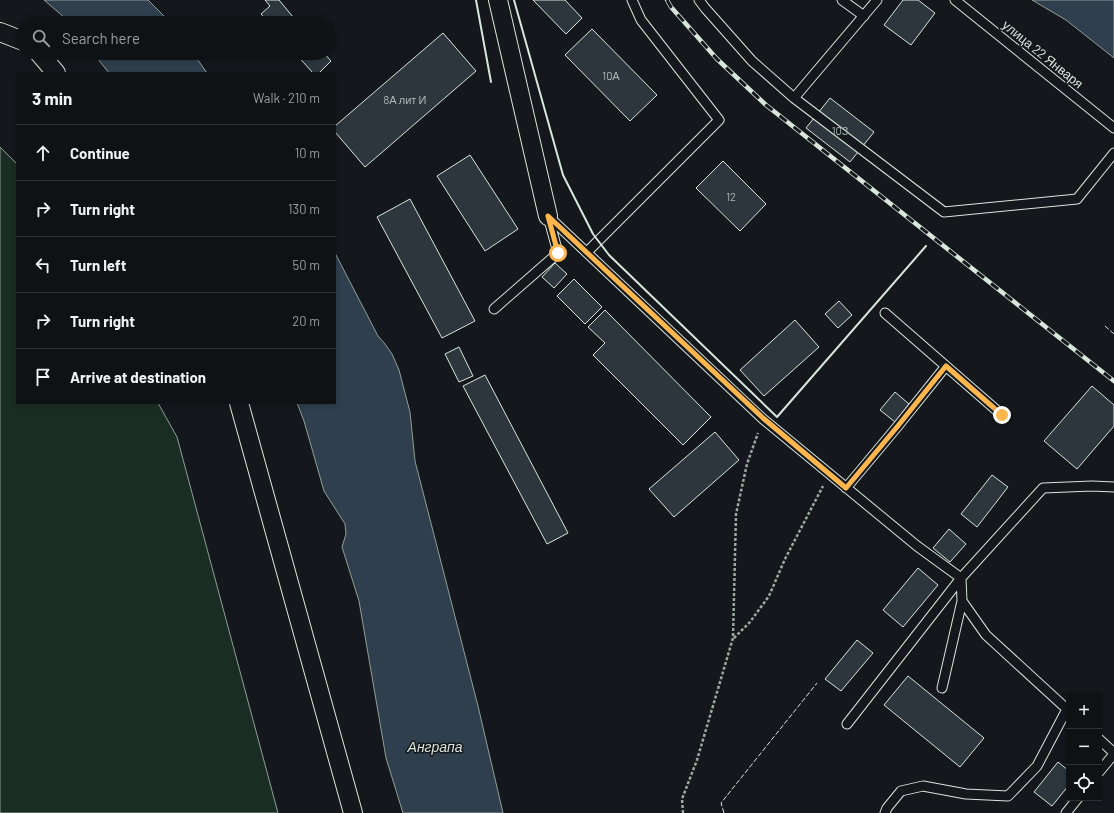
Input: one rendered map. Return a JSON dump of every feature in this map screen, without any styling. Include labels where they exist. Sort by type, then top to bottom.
[{"type":"street","points":[[498,0],[548,216]]},
{"type":"street","points":[[0,32],[16,38]]},
{"type":"street","points":[[45,60],[55,72]]},
{"type":"street","points":[[239,404],[353,813]]},
{"type":"lane","points":[[587,252],[719,120],[641,20],[632,0]]},
{"type":"lane","points":[[699,0],[752,61],[794,98],[944,212],[1077,199],[1114,153]]},
{"type":"lane","points":[[842,0],[864,16]]},
{"type":"lane","points":[[794,98],[877,0]]},
{"type":"lane","name":"улица 22 Января","points":[[955,0],[1114,128]]},
{"type":"lane","points":[[548,216],[763,418],[917,546],[960,578],[962,601],[942,688]]},
{"type":"lane","points":[[494,309],[558,253],[548,216]]},
{"type":"lane","points":[[885,313],[1002,415]]},
{"type":"lane","points":[[846,488],[946,366]]},
{"type":"lane","points":[[847,724],[960,578],[1043,488],[1092,486],[1114,487]]},
{"type":"lane","points":[[962,601],[986,635],[1066,708]]},
{"type":"lane","points":[[885,813],[887,808],[901,791],[923,786],[966,794],[1008,796],[1037,766],[1066,714]]},
{"type":"lane","points":[[1102,742],[1114,753],[1102,768]]},
{"type":"lane","points":[[1066,813],[1076,801]]},
{"type":"path","points":[[683,813],[682,799],[697,760],[733,638],[736,514],[747,464],[763,418]]},
{"type":"path","points":[[733,638],[750,622],[769,596],[785,559],[829,474]]},
{"type":"green space","points":[[0,147],[16,163],[16,404],[159,404],[177,437],[278,813],[0,813]]},
{"type":"water","points":[[44,0],[148,0],[164,16],[63,16]]},
{"type":"water","points":[[1032,0],[1114,0],[1114,58],[1066,20]]},
{"type":"water","points":[[99,60],[198,60],[206,72],[108,72]]},
{"type":"water","name":"Анграпа","points":[[336,255],[378,336],[392,354],[399,370],[410,412],[415,461],[478,706],[503,813],[403,813],[386,758],[359,601],[342,547],[346,534],[345,524],[324,491],[304,421],[297,404],[336,404]]},
{"type":"building","points":[[265,0],[279,0],[292,16],[263,16],[261,14],[270,6]]},
{"type":"building","points":[[533,0],[565,0],[582,18],[566,34]]},
{"type":"building","points":[[903,0],[918,0],[935,13],[911,45],[884,25]]},
{"type":"building","points":[[592,29],[657,95],[630,121],[565,55]]},
{"type":"building","points":[[443,33],[476,71],[365,167],[336,133],[336,125]]},
{"type":"building","points":[[301,60],[331,61],[320,72],[312,72]]},
{"type":"building","points":[[830,98],[874,132],[850,162],[806,128]]},
{"type":"building","points":[[470,155],[518,229],[485,251],[437,176]]},
{"type":"building","points":[[723,161],[766,204],[740,231],[696,188]]},
{"type":"building","points":[[410,199],[475,321],[442,338],[377,217]]},
{"type":"building","points":[[555,263],[567,274],[554,288],[542,277]]},
{"type":"building","points":[[574,279],[602,307],[585,324],[557,296]]},
{"type":"building","points":[[839,301],[852,315],[838,328],[825,314]]},
{"type":"building","points":[[605,310],[711,417],[683,445],[593,355],[605,343],[588,327]]},
{"type":"building","points":[[795,320],[819,347],[764,396],[740,370]]},
{"type":"building","points":[[459,347],[473,376],[459,382],[445,354]]},
{"type":"building","points":[[485,375],[568,533],[547,544],[463,386]]},
{"type":"building","points":[[1092,386],[1114,405],[1114,426],[1077,469],[1044,441]]},
{"type":"building","points":[[895,392],[909,404],[895,422],[880,410]]},
{"type":"building","points":[[715,432],[739,460],[674,517],[649,489]]},
{"type":"building","points":[[992,475],[1008,487],[977,527],[961,514]]},
{"type":"building","points":[[949,529],[966,544],[950,562],[933,548]]},
{"type":"building","points":[[918,568],[938,585],[903,627],[883,610]]},
{"type":"building","points":[[857,640],[873,653],[841,691],[825,679]]},
{"type":"building","points":[[908,676],[984,738],[960,767],[884,705]]},
{"type":"building","points":[[1058,762],[1066,769],[1066,789],[1052,806],[1034,792]]},
{"type":"railway","points":[[667,0],[671,7],[717,59],[766,105],[1114,381]]},
{"type":"fence","points":[[1105,326],[1114,334]]},
{"type":"fence","points":[[724,813],[721,803],[817,683]]},
{"type":"wall","points":[[476,0],[491,82]]},
{"type":"wall","points":[[514,0],[563,175],[593,234],[609,255],[777,417],[926,246]]},
{"type":"route","points":[[558,253],[548,216],[763,418],[846,488],[946,366],[1002,415]]}]
